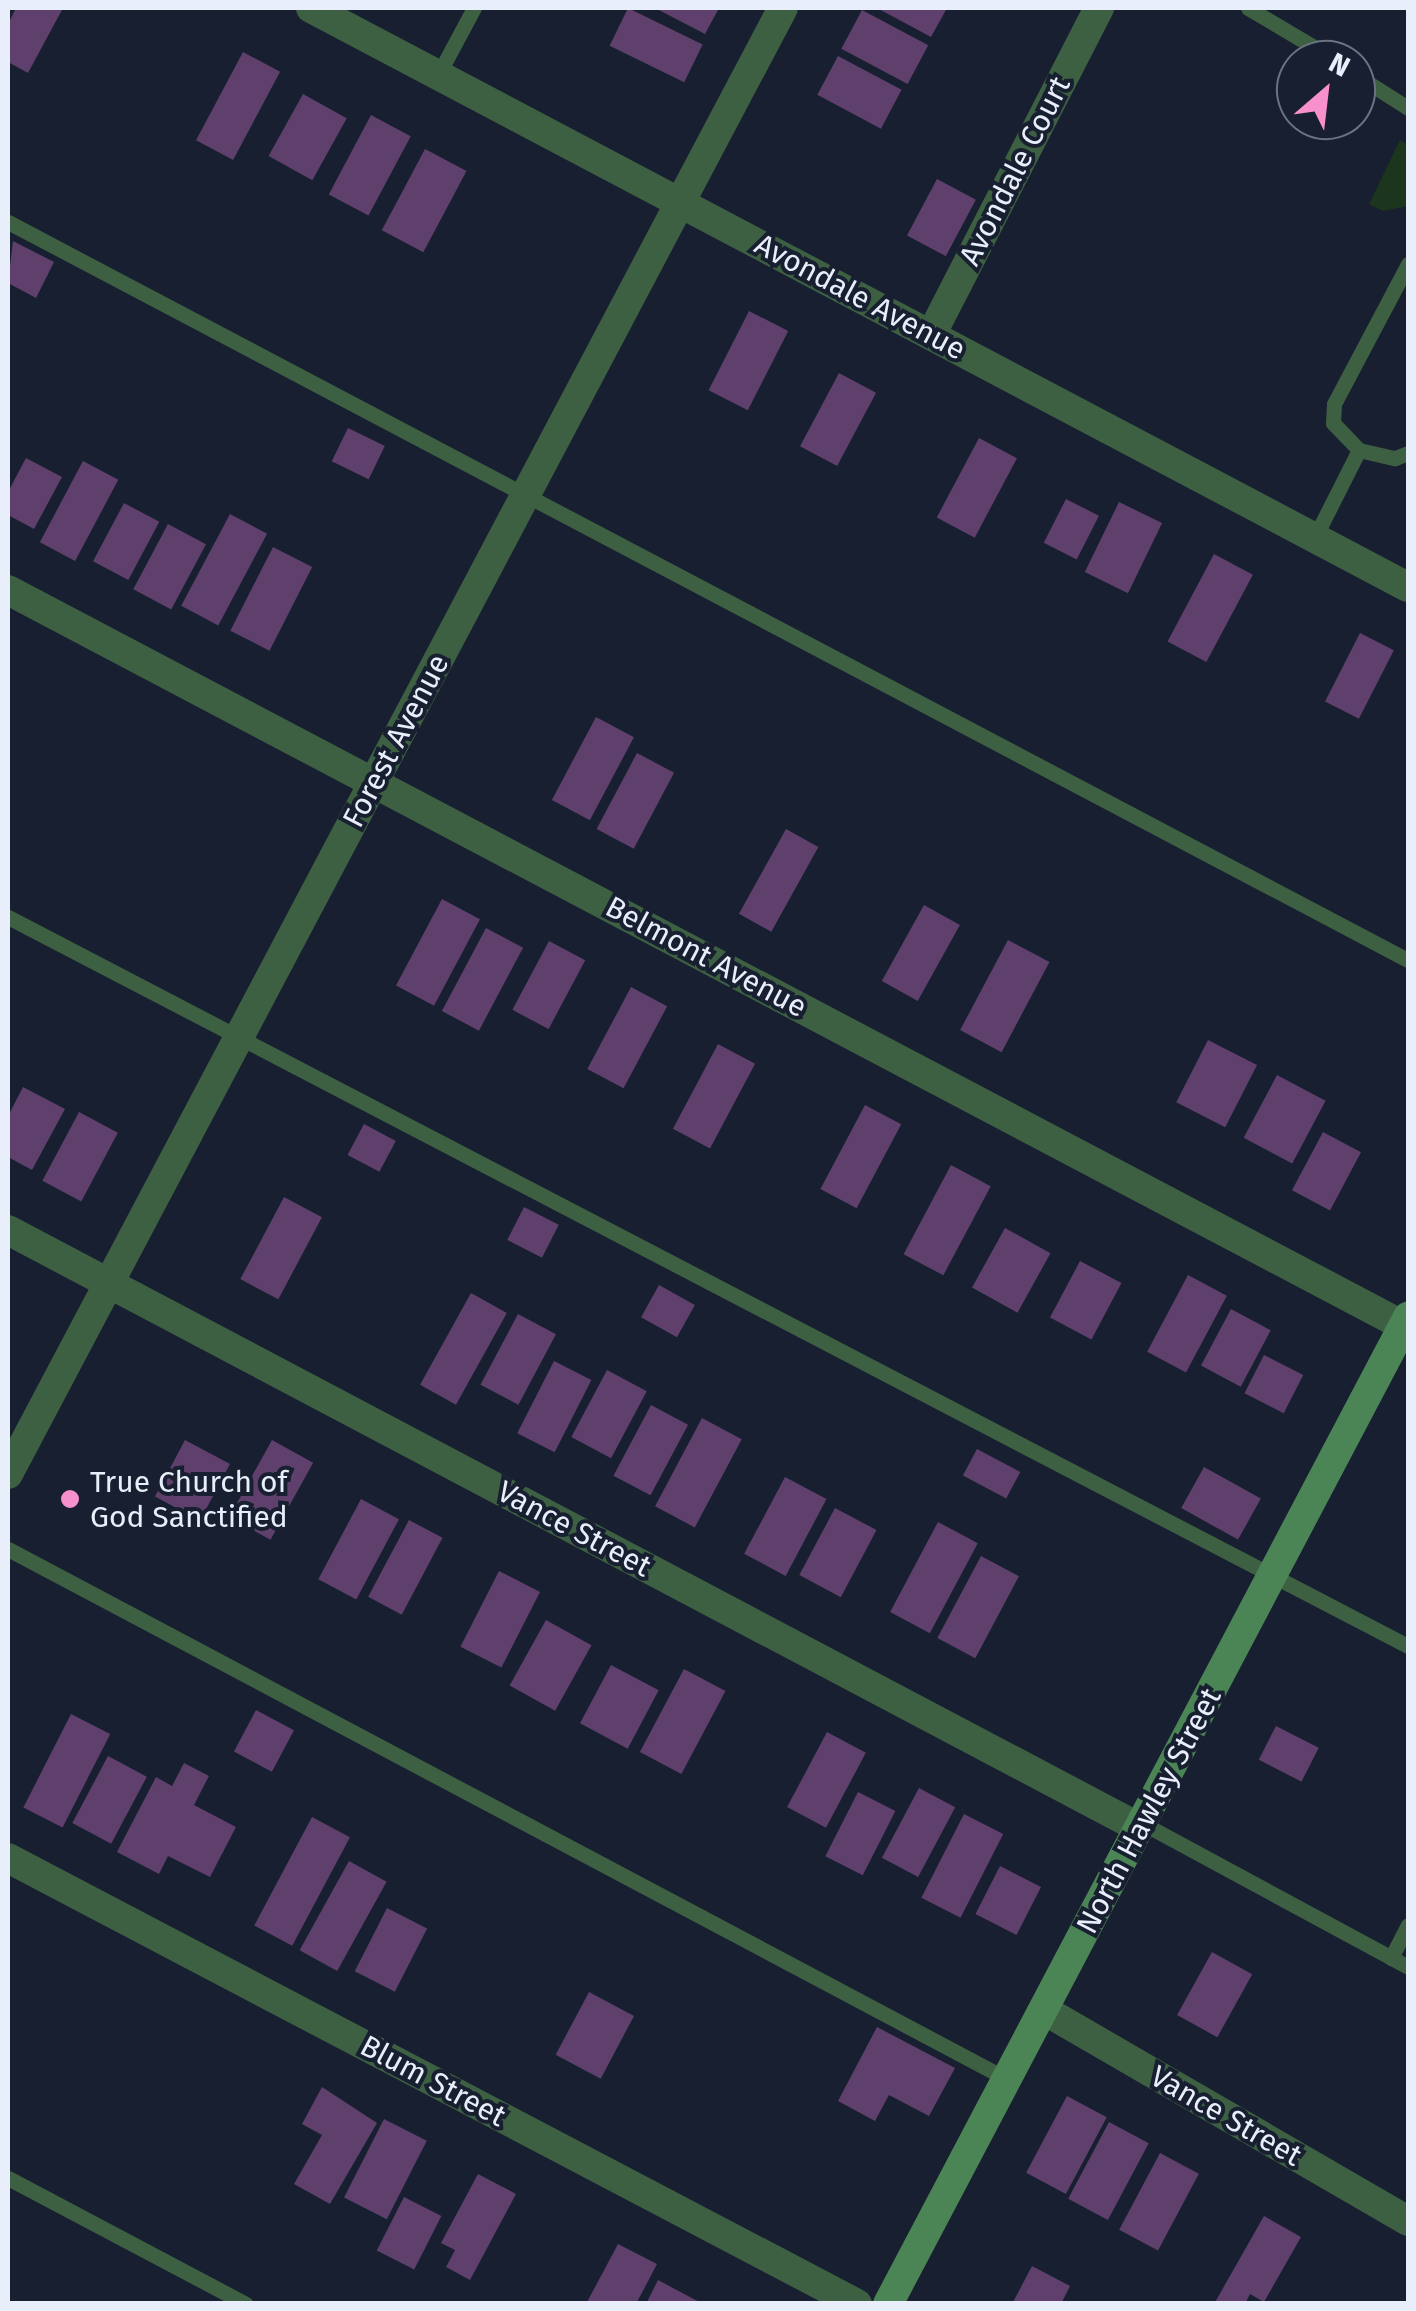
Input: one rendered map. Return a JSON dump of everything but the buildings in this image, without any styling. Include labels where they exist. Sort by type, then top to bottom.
[{"type":"street","name":"Avondale Avenue","points":[[311,8],[1408,587]]},
{"type":"street","name":"Forest Avenue","points":[[8,1474],[783,8]]},
{"type":"street","name":"Avondale Court","points":[[931,335],[1099,8]]},
{"type":"street","name":"Belmont Avenue","points":[[8,590],[1405,1328]]},
{"type":"street","name":"Vance Street","points":[[8,1230],[1141,1825]]},
{"type":"street","name":"North Hawley Street","points":[[888,2304],[1405,1328]]},
{"type":"street","name":"Blum Street","points":[[8,1858],[857,2304]]},
{"type":"street","name":"Vance Street","points":[[1044,2010],[1408,2221]]},
{"type":"lane","points":[[438,75],[474,8]]},
{"type":"lane","points":[[1248,8],[1302,40]]},
{"type":"lane","points":[[1376,88],[1408,108]]},
{"type":"lane","points":[[8,222],[524,498],[1408,960]]},
{"type":"lane","points":[[1408,264],[1334,404],[1333,423],[1359,450],[1395,458],[1408,453]]},
{"type":"lane","points":[[1314,537],[1359,450]]},
{"type":"lane","points":[[8,917],[237,1040],[1408,1646]]},
{"type":"lane","points":[[8,1550],[1007,2079]]},
{"type":"lane","points":[[1141,1825],[1408,1968]]},
{"type":"lane","points":[[1391,1958],[1408,1926]]},
{"type":"lane","points":[[8,2178],[246,2304]]},
{"type":"green space","points":[[1400,140],[1408,145],[1408,206],[1383,211],[1369,204]]},
{"type":"place","name":"True Church of God Sanctified","points":[[70,1499]]}]
